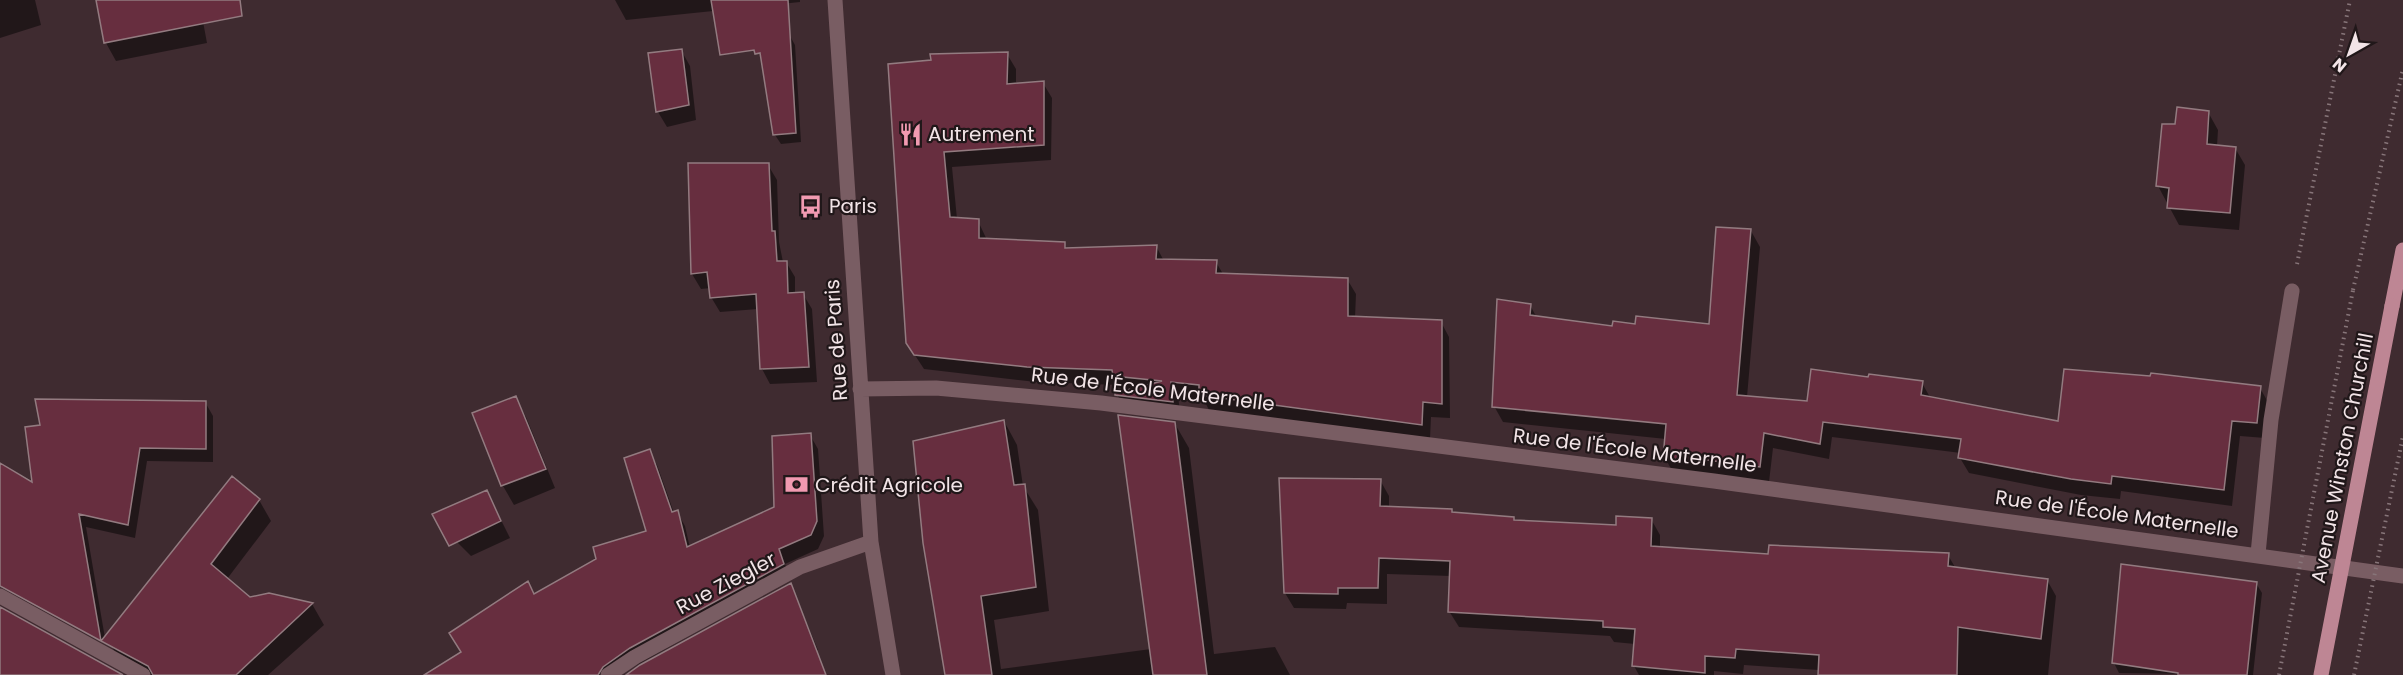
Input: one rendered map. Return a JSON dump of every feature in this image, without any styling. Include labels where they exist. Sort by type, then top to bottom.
[{"type":"main road","name":"Avenue Winston Churchill","points":[[2322,675],[2403,250]]},
{"type":"street","name":"Rue de Paris","points":[[835,0],[871,542],[893,675]]},
{"type":"street","points":[[2258,554],[2276,382],[2292,291]]},
{"type":"street","name":"Rue de l'École Maternelle","points":[[860,389],[936,388],[1042,396],[2258,554],[2403,576]]},
{"type":"street","name":"Rue Ziegler","points":[[608,675],[635,657],[800,567],[871,542]]},
{"type":"street","points":[[0,596],[143,675]]},
{"type":"path","points":[[2292,291],[2350,0]]},
{"type":"path","points":[[2278,675],[2353,290],[2403,69]]},
{"type":"path","points":[[2354,675],[2403,436]]},
{"type":"building","points":[[96,0],[240,0],[242,16],[104,43]]},
{"type":"building","points":[[711,0],[788,0],[796,133],[773,135],[760,53],[755,54],[754,50],[720,55]]},
{"type":"building","points":[[682,49],[689,105],[656,112],[648,53]]},
{"type":"building","points":[[1008,52],[1007,84],[1044,81],[1044,145],[944,152],[950,217],[979,219],[979,238],[1065,242],[1065,248],[1157,245],[1156,259],[1217,260],[1216,273],[1348,278],[1348,316],[1442,320],[1442,404],[1423,402],[1422,425],[1199,395],[1199,385],[1171,382],[1173,402],[1115,395],[1115,393],[1162,381],[1113,376],[1112,370],[1027,367],[914,355],[906,343],[888,64],[931,60],[930,54]]},
{"type":"building","points":[[2177,107],[2209,111],[2207,144],[2236,147],[2230,213],[2167,208],[2169,188],[2156,186],[2162,124],[2175,124]]},
{"type":"building","points":[[688,163],[769,163],[772,231],[775,231],[777,261],[787,261],[788,293],[804,292],[809,367],[760,369],[756,294],[710,298],[707,272],[691,274]]},
{"type":"building","points":[[1716,227],[1751,229],[1737,395],[1807,401],[1811,369],[1868,377],[1869,374],[1923,381],[1921,395],[2058,421],[2064,369],[2150,376],[2151,373],[2261,386],[2257,423],[2232,421],[2224,490],[2112,476],[2111,484],[2071,479],[1958,458],[1961,439],[1823,422],[1820,444],[1764,433],[1760,467],[1699,459],[1699,462],[1663,458],[1666,424],[1492,407],[1497,299],[1531,304],[1530,315],[1612,326],[1613,321],[1635,324],[1636,316],[1709,324]]},
{"type":"building","points":[[516,396],[546,469],[501,486],[472,413]]},
{"type":"building","points":[[35,399],[206,401],[206,449],[140,448],[128,525],[79,514],[101,641],[0,586],[0,463],[32,482],[25,427],[40,425]]},
{"type":"building","points":[[1118,415],[1175,422],[1207,675],[1153,675]]},
{"type":"building","points":[[1004,420],[1014,485],[1025,484],[1036,587],[981,596],[992,675],[945,675],[923,543],[913,441]]},
{"type":"building","points":[[811,433],[817,521],[811,535],[779,549],[784,564],[630,648],[603,667],[598,675],[424,675],[461,652],[449,633],[528,581],[534,594],[596,559],[593,547],[646,531],[624,458],[650,449],[672,512],[678,510],[687,547],[774,507],[772,436]]},
{"type":"building","points":[[232,476],[260,499],[211,564],[250,597],[269,593],[313,603],[236,675],[153,675],[148,666],[101,641]]},
{"type":"building","points":[[1279,478],[1381,479],[1380,506],[1452,509],[1452,512],[1514,517],[1514,520],[1616,525],[1616,516],[1652,518],[1651,546],[1768,554],[1769,545],[1949,553],[1948,566],[2048,579],[2041,639],[1958,627],[1957,675],[1818,675],[1819,655],[1736,649],[1735,658],[1705,656],[1705,673],[1632,666],[1635,629],[1603,627],[1603,621],[1448,612],[1450,561],[1379,558],[1378,588],[1338,588],[1338,594],[1284,593]]},
{"type":"building","points":[[487,490],[501,521],[449,546],[432,514]]},
{"type":"building","points":[[2121,564],[2257,582],[2247,675],[2178,675],[2178,673],[2112,663]]},
{"type":"building","points":[[791,583],[826,675],[626,675],[640,665]]},
{"type":"building","points":[[0,607],[123,675],[0,675]]},
{"type":"place","name":"Autrement","points":[[910,134]]},
{"type":"place","name":"Paris","points":[[811,206]]},
{"type":"place","name":"Crédit Agricole","points":[[797,485]]}]
